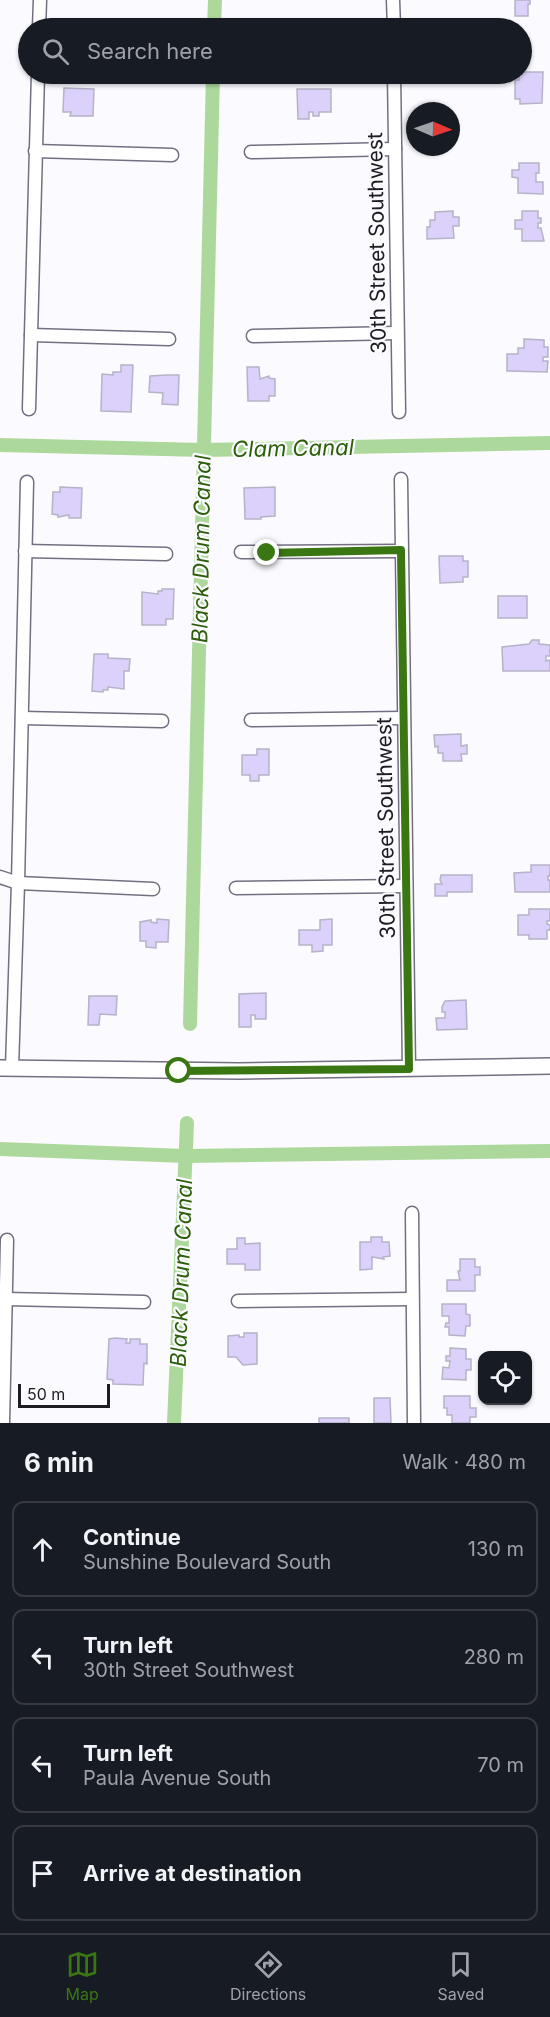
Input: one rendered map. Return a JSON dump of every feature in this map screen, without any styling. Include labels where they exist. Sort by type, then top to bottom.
[{"type":"street","points":[[39,18],[40,0]]},
{"type":"street","points":[[393,0],[394,18]]},
{"type":"street","points":[[29,409],[38,84]]},
{"type":"street","name":"30th Street Southwest","points":[[394,84],[399,412]]},
{"type":"street","points":[[251,152],[395,149]]},
{"type":"street","points":[[35,151],[172,155]]},
{"type":"street","points":[[253,336],[398,333]]},
{"type":"street","points":[[31,335],[169,339]]},
{"type":"street","name":"30th Street Southwest","points":[[401,479],[409,1069]]},
{"type":"street","points":[[27,482],[18,883],[6,1068],[147,1071],[550,1066]]},
{"type":"street","points":[[26,550],[166,554]]},
{"type":"street","points":[[241,552],[401,550]]},
{"type":"street","points":[[22,718],[162,721]]},
{"type":"street","points":[[250,720],[403,718]]},
{"type":"street","points":[[0,877],[18,883],[153,889]]},
{"type":"street","points":[[236,888],[406,886]]},
{"type":"street","points":[[412,1213],[414,1423]]},
{"type":"street","points":[[3,1423],[8,1240]]},
{"type":"street","points":[[6,1299],[144,1302]]},
{"type":"street","points":[[238,1301],[412,1299]]},
{"type":"building","points":[[515,0],[530,0],[528,16],[515,16]]},
{"type":"building","points":[[532,72],[543,72],[542,103],[520,104],[520,99],[515,99],[515,84],[532,84]]},
{"type":"building","points":[[64,88],[94,89],[93,116],[70,116],[71,112],[63,112]]},
{"type":"building","points":[[297,89],[331,89],[331,112],[319,112],[319,116],[313,116],[313,112],[309,112],[309,119],[298,119]]},
{"type":"building","points":[[519,163],[539,163],[536,182],[543,182],[543,194],[518,193],[518,178],[512,177],[512,170],[519,170]]},
{"type":"building","points":[[453,211],[453,217],[459,217],[459,226],[453,226],[454,238],[427,239],[427,227],[430,227],[430,220],[435,220],[435,212]]},
{"type":"building","points":[[522,211],[538,211],[541,223],[538,223],[538,228],[541,228],[544,241],[522,241],[522,229],[515,229],[515,220],[522,220]]},
{"type":"building","points":[[524,339],[544,340],[544,347],[548,347],[548,357],[543,357],[543,361],[548,361],[547,372],[507,371],[507,354],[518,354],[518,348],[524,348]]},
{"type":"building","points":[[121,365],[133,365],[131,412],[101,411],[102,374],[113,375],[113,372],[121,372]]},
{"type":"building","points":[[247,367],[259,367],[260,379],[269,376],[275,379],[275,396],[269,396],[269,401],[248,401]]},
{"type":"building","points":[[179,375],[178,405],[162,404],[163,393],[149,392],[150,376]]},
{"type":"building","points":[[60,487],[82,488],[81,518],[69,518],[69,515],[58,517],[52,514],[53,492],[60,492]]},
{"type":"building","points":[[275,487],[275,516],[245,519],[244,488]]},
{"type":"building","points":[[439,556],[463,556],[463,561],[468,561],[468,577],[463,577],[463,582],[440,583]]},
{"type":"building","points":[[174,589],[173,619],[166,619],[166,625],[142,625],[142,592],[158,594],[158,591]]},
{"type":"building","points":[[498,596],[527,596],[527,618],[498,618]]},
{"type":"building","points":[[532,640],[539,640],[539,644],[550,645],[550,656],[546,656],[546,661],[550,660],[550,671],[503,671],[502,647],[529,644]]},
{"type":"building","points":[[94,654],[108,654],[108,658],[130,659],[129,671],[124,671],[124,689],[108,687],[108,690],[103,690],[103,692],[92,691]]},
{"type":"building","points":[[461,734],[461,746],[467,745],[467,754],[461,754],[462,761],[443,761],[443,753],[438,753],[438,746],[435,747],[434,735]]},
{"type":"building","points":[[257,749],[269,749],[269,775],[259,775],[259,781],[250,781],[250,775],[242,775],[242,755],[257,755]]},
{"type":"building","points":[[531,865],[550,865],[548,880],[550,880],[550,892],[515,892],[514,873],[531,872]]},
{"type":"building","points":[[441,875],[472,875],[472,892],[447,892],[447,896],[435,896],[435,884],[442,884]]},
{"type":"building","points":[[529,909],[550,909],[550,921],[547,921],[547,924],[550,925],[550,930],[547,930],[547,939],[529,939],[529,935],[518,935],[518,915],[529,915]]},
{"type":"building","points":[[157,919],[169,920],[168,942],[156,942],[156,948],[146,947],[146,941],[140,941],[140,922],[151,920],[157,923]]},
{"type":"building","points":[[332,919],[332,945],[323,945],[323,951],[312,952],[312,945],[299,945],[299,930],[320,930],[320,920]]},
{"type":"building","points":[[266,993],[266,1019],[255,1019],[255,1015],[251,1015],[251,1027],[239,1027],[239,994]]},
{"type":"building","points":[[89,996],[117,996],[116,1015],[100,1014],[99,1025],[88,1025]]},
{"type":"building","points":[[466,1000],[467,1029],[437,1030],[436,1018],[445,1018],[442,1007],[445,1001]]},
{"type":"building","points":[[371,1237],[382,1237],[382,1242],[389,1242],[390,1256],[383,1257],[384,1259],[372,1257],[372,1269],[360,1270],[360,1242],[371,1242]]},
{"type":"building","points":[[237,1238],[245,1238],[245,1244],[260,1243],[260,1270],[245,1270],[245,1264],[227,1264],[227,1249],[237,1249]]},
{"type":"building","points":[[460,1259],[475,1259],[475,1267],[480,1267],[480,1275],[475,1275],[475,1291],[447,1291],[447,1280],[460,1280],[458,1271],[460,1271]]},
{"type":"building","points":[[442,1304],[466,1304],[466,1314],[470,1315],[470,1326],[466,1326],[465,1336],[449,1335],[449,1327],[445,1327],[446,1323],[449,1323],[449,1316],[442,1316]]},
{"type":"building","points":[[244,1333],[257,1333],[257,1364],[243,1365],[236,1357],[228,1357],[228,1336],[244,1337]]},
{"type":"building","points":[[109,1339],[127,1339],[126,1343],[130,1343],[130,1339],[140,1339],[140,1344],[147,1344],[147,1364],[144,1363],[143,1385],[113,1384],[113,1380],[107,1379]]},
{"type":"building","points":[[450,1348],[466,1349],[466,1359],[471,1359],[471,1370],[466,1370],[466,1380],[442,1379],[443,1367],[449,1368],[450,1361],[446,1361],[446,1356],[450,1356]]},
{"type":"building","points":[[444,1396],[470,1396],[470,1408],[476,1408],[476,1417],[470,1417],[470,1423],[452,1423],[452,1415],[447,1415],[447,1408],[444,1408]]},
{"type":"building","points":[[374,1398],[390,1398],[391,1423],[374,1423]]},
{"type":"building","points":[[319,1418],[349,1418],[349,1423],[319,1423]]},
{"type":"waterway","name":"Black Drum Canal","points":[[214,18],[215,0]]},
{"type":"waterway","name":"Black Drum Canal","points":[[190,1024],[213,84]]},
{"type":"waterway","name":"Clam Canal","points":[[0,445],[203,450],[550,443]]},
{"type":"waterway","name":"Black Drum Canal","points":[[174,1423],[187,1123]]},
{"type":"waterway","points":[[0,1149],[186,1156],[550,1151]]},
{"type":"route","points":[[179,1071],[409,1069],[401,550],[267,553]]}]
